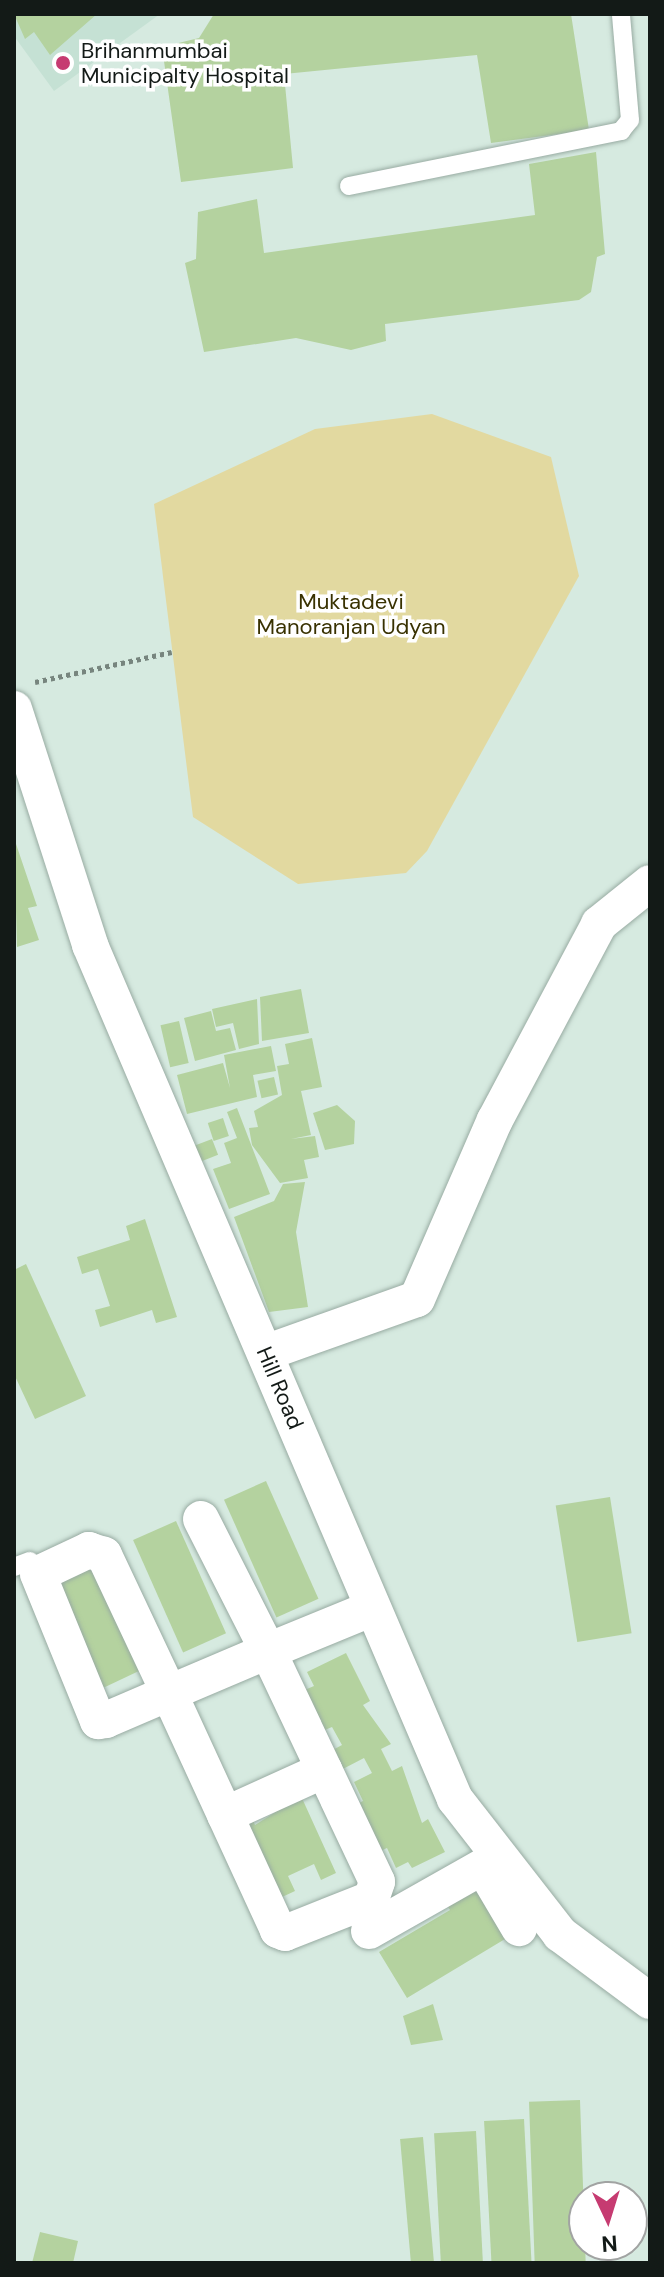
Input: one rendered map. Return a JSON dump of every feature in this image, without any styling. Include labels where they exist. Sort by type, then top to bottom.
[{"type":"street","name":"Hill Road","points":[[21,696],[90,945],[455,1799],[491,1862],[560,1934],[650,2001]]},
{"type":"street","points":[[265,1353],[417,1299],[495,1120],[599,924],[650,883]]},
{"type":"street","points":[[201,1519],[268,1651],[377,1882],[371,1899],[294,1932],[278,1930],[169,1693],[99,1550],[38,1574],[92,1716],[106,1720],[169,1693],[268,1651],[373,1608]]},
{"type":"street","points":[[225,1815],[324,1770]]},
{"type":"street","points":[[369,1931],[491,1862],[519,1928]]},
{"type":"lane","points":[[349,186],[621,131],[630,120],[621,14]]},
{"type":"path","points":[[21,696],[172,652]]},
{"type":"shaded area","name":"Brihanmumbai Municipalty Hospital","points":[[14,14],[160,14],[54,91],[14,36]]},
{"type":"green space","name":"Muktadevi Manoranjan Udyan","points":[[432,414],[551,457],[579,576],[427,851],[406,873],[298,884],[193,817],[154,504],[315,429]]},
{"type":"building","points":[[14,14],[97,14],[50,55],[34,32],[25,39]]},
{"type":"building","points":[[214,14],[571,14],[589,130],[491,143],[477,55],[284,74],[293,168],[181,182],[162,47],[199,38]]},
{"type":"building","points":[[596,152],[605,254],[597,257],[591,292],[579,300],[385,324],[386,341],[351,350],[296,338],[204,352],[185,263],[196,259],[198,212],[257,199],[264,253],[535,215],[529,164]]},
{"type":"building","points":[[14,838],[37,906],[28,908],[39,940],[17,947]]},
{"type":"building","points":[[301,989],[309,1033],[262,1041],[260,997]]},
{"type":"building","points":[[257,999],[259,1044],[239,1049],[233,1023],[216,1027],[212,1009]]},
{"type":"building","points":[[211,1011],[216,1031],[230,1028],[236,1050],[195,1061],[184,1018]]},
{"type":"building","points":[[179,1021],[189,1063],[170,1067],[160,1025]]},
{"type":"building","points":[[312,1038],[322,1087],[301,1091],[311,1135],[291,1139],[315,1136],[319,1157],[304,1160],[308,1178],[280,1183],[252,1145],[249,1128],[258,1127],[254,1111],[282,1095],[277,1066],[289,1064],[285,1044]]},
{"type":"building","points":[[271,1046],[276,1071],[253,1075],[257,1097],[187,1114],[177,1075],[223,1063],[230,1088],[224,1055]]},
{"type":"building","points":[[274,1077],[278,1095],[261,1098],[257,1081]]},
{"type":"building","points":[[337,1105],[355,1121],[354,1144],[325,1150],[313,1113]]},
{"type":"building","points":[[237,1108],[270,1194],[229,1209],[213,1169],[231,1163],[224,1143],[237,1138],[227,1112]]},
{"type":"building","points":[[223,1118],[229,1136],[214,1141],[208,1123]]},
{"type":"building","points":[[212,1139],[218,1155],[200,1162],[194,1146]]},
{"type":"building","points":[[305,1182],[296,1232],[308,1307],[269,1312],[234,1217],[274,1201],[283,1184]]},
{"type":"building","points":[[145,1219],[177,1317],[156,1323],[152,1310],[100,1327],[95,1310],[110,1306],[98,1269],[82,1274],[77,1257],[130,1240],[126,1226]]},
{"type":"building","points":[[26,1264],[86,1396],[35,1419],[14,1374],[14,1270]]},
{"type":"building","points":[[266,1481],[318,1599],[276,1618],[224,1500]]},
{"type":"building","points":[[610,1497],[632,1633],[577,1642],[556,1506]]},
{"type":"building","points":[[176,1521],[226,1633],[183,1652],[133,1540]]},
{"type":"building","points":[[87,1555],[141,1670],[103,1688],[45,1592]]},
{"type":"building","points":[[346,1653],[370,1701],[363,1705],[391,1744],[381,1749],[392,1771],[402,1766],[422,1823],[428,1819],[445,1852],[412,1868],[408,1862],[396,1868],[387,1848],[376,1853],[353,1806],[363,1801],[354,1782],[372,1773],[364,1758],[339,1771],[329,1752],[342,1745],[332,1727],[320,1732],[300,1692],[314,1686],[307,1672]]},
{"type":"building","points":[[301,1796],[336,1873],[321,1880],[314,1864],[288,1876],[295,1891],[280,1898],[236,1817],[249,1811],[255,1825]]},
{"type":"building","points":[[482,1878],[515,1933],[407,1998],[379,1952],[450,1910],[444,1901]]},
{"type":"building","points":[[433,2004],[443,2040],[411,2045],[403,2016]]},
{"type":"building","points":[[580,2100],[583,2181],[568,2181],[568,2261],[586,2263],[535,2263],[529,2102]]},
{"type":"building","points":[[524,2119],[532,2263],[491,2263],[484,2121]]},
{"type":"building","points":[[476,2131],[483,2263],[441,2263],[434,2133]]},
{"type":"building","points":[[423,2137],[434,2263],[411,2263],[400,2139]]},
{"type":"building","points":[[40,2232],[78,2241],[73,2263],[32,2263]]},
{"type":"place","name":"Brihanmumbai Municipalty Hospital","points":[[63,63]]}]
